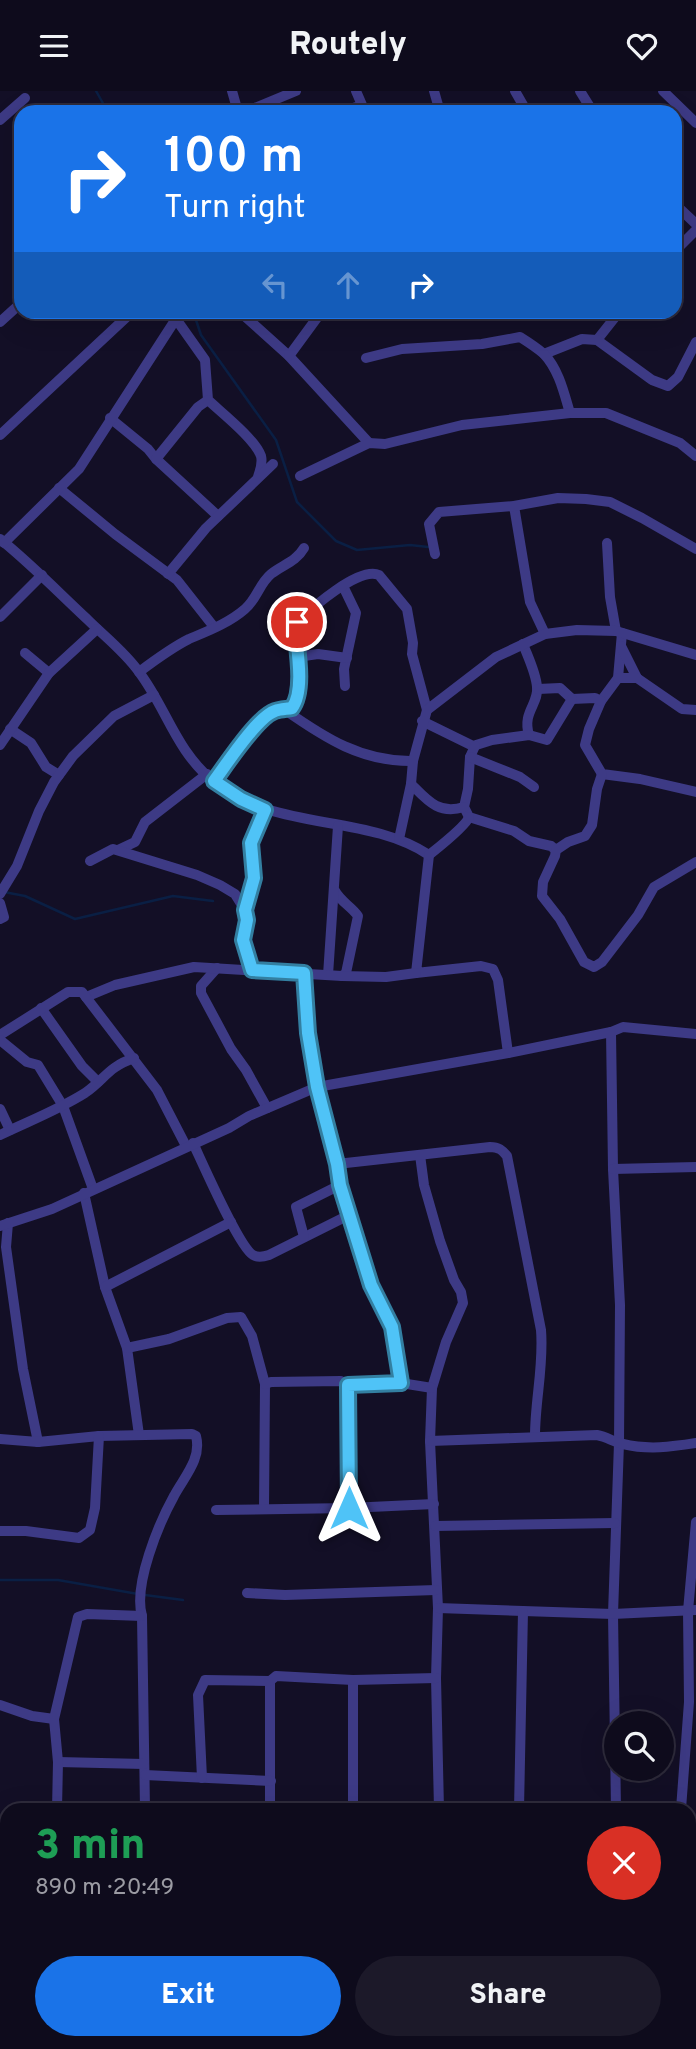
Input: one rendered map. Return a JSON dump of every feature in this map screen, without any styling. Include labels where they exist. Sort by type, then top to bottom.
[{"type":"street","points":[[262,105],[296,91]]},
{"type":"street","points":[[663,91],[677,105]]},
{"type":"street","points":[[17,105],[25,98]]},
{"type":"street","points":[[0,120],[14,108]]},
{"type":"street","points":[[682,110],[696,124]]},
{"type":"street","points":[[682,211],[696,224]]},
{"type":"street","points":[[682,244],[696,230]]},
{"type":"street","points":[[0,322],[14,309]]},
{"type":"street","points":[[0,435],[124,319]]},
{"type":"street","points":[[175,319],[79,469],[2,541],[42,575],[139,672],[180,745],[210,778],[241,799],[265,810],[400,839],[429,855]]},
{"type":"street","points":[[180,319],[205,360],[208,400],[252,442],[260,454],[262,465],[258,477]]},
{"type":"street","points":[[248,319],[289,356],[369,443]]},
{"type":"street","points":[[289,356],[316,319]]},
{"type":"street","points":[[597,340],[614,319]]},
{"type":"street","points":[[366,358],[402,349],[482,344],[520,337],[544,354],[558,376],[570,413]]},
{"type":"street","points":[[544,354],[582,339],[597,340],[652,380],[668,386],[678,377],[696,342]]},
{"type":"street","points":[[156,459],[198,407],[208,400]]},
{"type":"street","points":[[300,476],[369,443],[385,444],[462,425],[570,413],[606,413],[680,443],[696,456]]},
{"type":"street","points":[[110,418],[148,449],[218,516]]},
{"type":"street","points":[[168,574],[218,516],[273,464]]},
{"type":"street","points":[[59,488],[168,574],[189,593],[214,627]]},
{"type":"street","points":[[435,554],[429,524],[439,512],[514,506],[558,498],[610,502],[696,549]]},
{"type":"street","points":[[514,506],[530,602],[545,634]]},
{"type":"street","points":[[607,543],[610,597],[619,632],[618,678],[601,701],[585,745],[602,773],[592,825],[585,836],[556,850],[543,882],[542,896],[560,919],[584,962],[594,967],[602,962],[617,943],[654,887],[696,862]]},
{"type":"street","points":[[139,672],[168,651],[244,609],[258,595],[262,582],[300,556],[304,548]]},
{"type":"street","points":[[118,850],[135,842],[145,822],[210,778],[246,737],[274,711],[292,708],[298,695],[297,622],[327,595],[374,572],[407,609],[413,643],[412,654],[427,710]]},
{"type":"street","points":[[0,617],[42,575]]},
{"type":"street","points":[[343,586],[356,613],[344,669],[345,686]]},
{"type":"street","points":[[0,745],[50,673],[97,629]]},
{"type":"street","points":[[400,839],[413,761],[427,710],[496,657],[545,634],[578,630],[619,632],[696,655]]},
{"type":"street","points":[[523,644],[538,688],[528,714],[529,735]]},
{"type":"street","points":[[620,646],[637,678],[682,709],[696,710]]},
{"type":"street","points":[[25,653],[50,673]]},
{"type":"street","points":[[298,657],[318,654],[346,658]]},
{"type":"street","points":[[618,678],[637,678]]},
{"type":"street","points":[[538,688],[560,688],[572,699],[595,698],[601,701]]},
{"type":"street","points":[[0,894],[17,866],[39,811],[73,756],[114,716],[154,695]]},
{"type":"street","points":[[422,721],[475,746],[492,740],[529,735],[547,740],[572,699]]},
{"type":"street","points":[[285,710],[314,731],[351,751],[397,761],[413,761]]},
{"type":"street","points":[[10,729],[31,743],[46,767],[59,775]]},
{"type":"street","points":[[416,972],[429,855],[466,825],[470,757],[475,746]]},
{"type":"street","points":[[470,757],[520,777],[534,787]]},
{"type":"street","points":[[602,773],[696,792]]},
{"type":"street","points":[[411,783],[429,803],[466,812],[514,831],[528,841],[551,846],[556,850]]},
{"type":"street","points":[[245,910],[254,878],[251,843],[265,810]]},
{"type":"street","points":[[328,975],[338,826]]},
{"type":"street","points":[[90,861],[108,850],[118,850],[197,875],[234,894],[245,910],[247,920],[243,940],[252,970]]},
{"type":"street","points":[[335,890],[340,899],[358,916],[346,972],[342,977]]},
{"type":"street","points":[[0,904],[4,917],[0,919]]},
{"type":"street","points":[[86,997],[115,985],[194,967],[342,977],[386,977],[481,966],[493,969],[498,980],[508,1053]]},
{"type":"street","points":[[217,968],[201,986],[201,993],[267,1108]]},
{"type":"street","points":[[304,973],[308,1033],[317,1087],[340,1185],[371,1285],[392,1327],[401,1383]]},
{"type":"street","points":[[139,1435],[127,1348],[105,1287],[89,1191],[63,1106],[38,1065],[27,1062],[0,1037],[68,992],[82,992],[157,1090],[248,1251],[261,1258],[349,1216]]},
{"type":"street","points":[[41,1008],[82,1066],[99,1082]]},
{"type":"street","points":[[38,1442],[23,1369],[4,1224],[52,1209],[317,1087],[508,1053],[611,1032],[623,1027],[696,1034]]},
{"type":"street","points":[[611,1032],[613,1169],[620,1305],[619,1443],[613,1614],[616,1803]]},
{"type":"street","points":[[0,1135],[63,1106],[99,1082],[116,1064],[134,1058]]},
{"type":"street","points":[[0,1109],[10,1130]]},
{"type":"street","points":[[337,1164],[491,1147],[498,1147],[507,1157],[541,1330],[543,1356],[535,1404],[535,1436]]},
{"type":"street","points":[[420,1155],[427,1196],[463,1303],[446,1342],[432,1388],[430,1441],[436,1526],[439,1803]]},
{"type":"street","points":[[613,1169],[696,1167]]},
{"type":"street","points":[[304,1237],[296,1207],[340,1185]]},
{"type":"street","points":[[105,1287],[231,1222]]},
{"type":"street","points":[[127,1348],[169,1339],[227,1318],[241,1317],[252,1336],[265,1384],[264,1509]]},
{"type":"street","points":[[265,1384],[341,1381],[348,1385],[401,1383],[432,1388]]},
{"type":"street","points":[[348,1385],[349,1508]]},
{"type":"street","points":[[0,1531],[26,1531],[79,1538],[90,1529],[95,1508],[99,1436]]},
{"type":"street","points":[[0,1440],[38,1442],[99,1436],[196,1436],[197,1457],[173,1497],[159,1529],[142,1584],[145,1803]]},
{"type":"street","points":[[430,1441],[597,1436],[655,1449],[696,1443]]},
{"type":"street","points":[[216,1510],[434,1504]]},
{"type":"street","points":[[681,1803],[689,1702],[696,1522]]},
{"type":"street","points":[[436,1526],[615,1523]]},
{"type":"street","points":[[247,1593],[285,1595],[436,1590]]},
{"type":"street","points":[[438,1608],[613,1614],[692,1611]]},
{"type":"street","points":[[519,1803],[523,1611]]},
{"type":"street","points":[[57,1803],[58,1762],[54,1719],[78,1617],[88,1614],[141,1612]]},
{"type":"street","points":[[202,1778],[198,1695],[205,1681],[270,1681],[276,1676],[352,1680],[436,1678]]},
{"type":"street","points":[[352,1680],[353,1803]]},
{"type":"street","points":[[270,1681],[270,1803]]},
{"type":"street","points":[[0,1705],[32,1716],[54,1719]]},
{"type":"street","points":[[58,1762],[145,1769],[202,1778],[271,1781]]},
{"type":"waterway","points":[[96,91],[104,105]]},
{"type":"waterway","points":[[196,319],[201,335],[276,440],[297,502],[336,541],[357,550],[410,545],[428,547]]},
{"type":"waterway","points":[[4,892],[25,896],[75,919],[173,896],[213,901]]},
{"type":"waterway","points":[[0,1580],[58,1580],[138,1594]]},
{"type":"waterway","points":[[145,1595],[183,1600]]},
{"type":"route","points":[[297,622],[296,703],[292,708],[274,711],[266,717],[246,737],[214,781],[241,799],[265,810],[251,843],[254,878],[245,910],[247,920],[243,940],[252,970],[304,973],[308,1033],[317,1087],[340,1185],[371,1285],[392,1327],[401,1383],[348,1385],[349,1508]]}]
